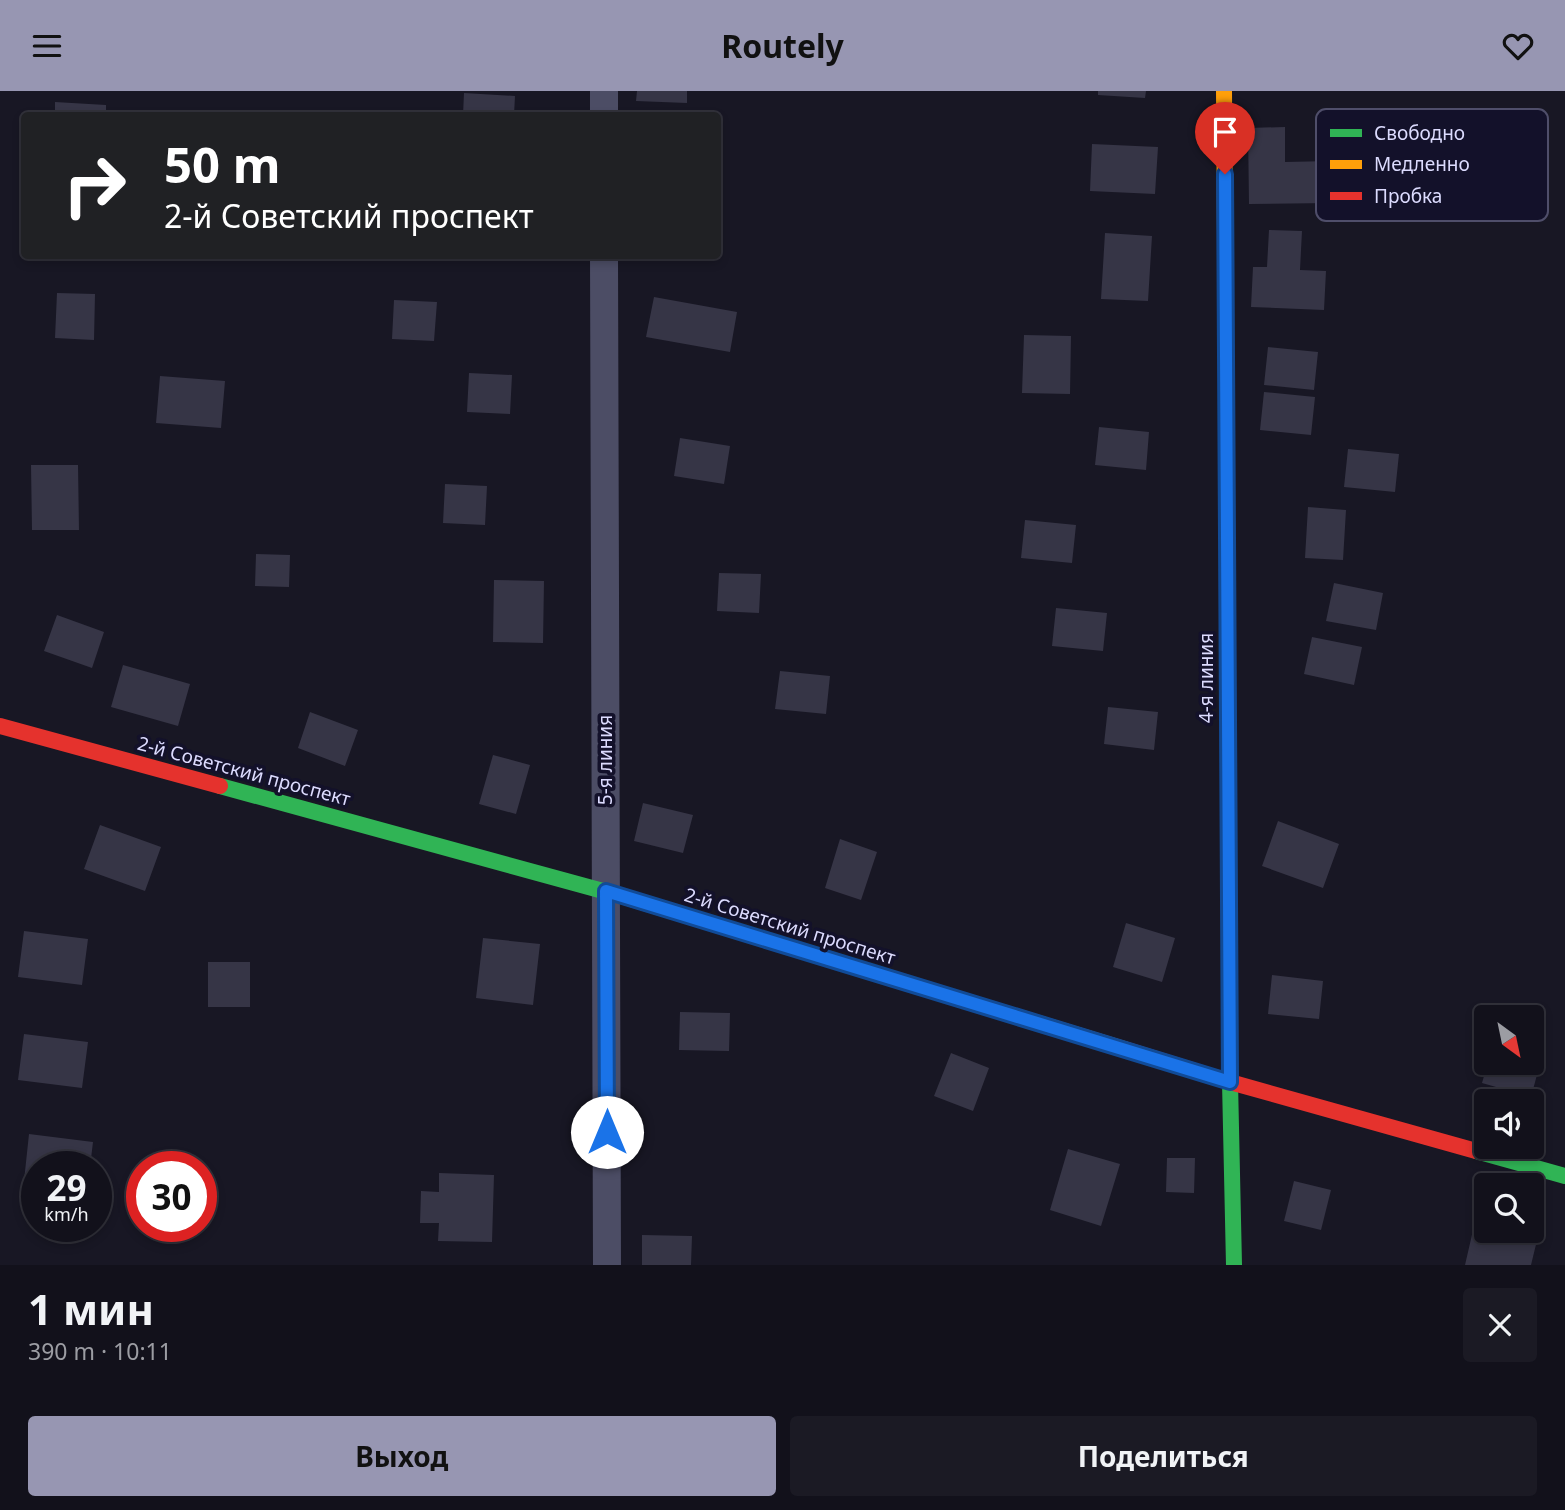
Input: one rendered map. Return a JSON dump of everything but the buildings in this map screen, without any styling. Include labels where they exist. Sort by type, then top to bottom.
[{"type":"street","points":[[604,91],[604,112]]},
{"type":"street","name":"4-я линия","points":[[1224,91],[1230,1082],[1234,1265]]},
{"type":"street","name":"5-я линия","points":[[604,259],[607,1265]]},
{"type":"street","name":"2-й Советский проспект","points":[[0,726],[606,891],[1230,1082],[1565,1176]]},
{"type":"traffic: fast","points":[[1227,515],[1230,1082],[1234,1265]]},
{"type":"traffic: fast","points":[[220,786],[625,897]]},
{"type":"traffic: fast","points":[[1504,1159],[1565,1176]]},
{"type":"traffic: slow","points":[[1224,91],[1227,515]]},
{"type":"traffic: slow","points":[[625,897],[1127,1050]]},
{"type":"traffic: jam","points":[[0,726],[220,786]]},
{"type":"traffic: jam","points":[[1127,1050],[1230,1082],[1474,1150]]},
{"type":"route","points":[[607,1132],[606,891],[1230,1082],[1225,174]]}]
